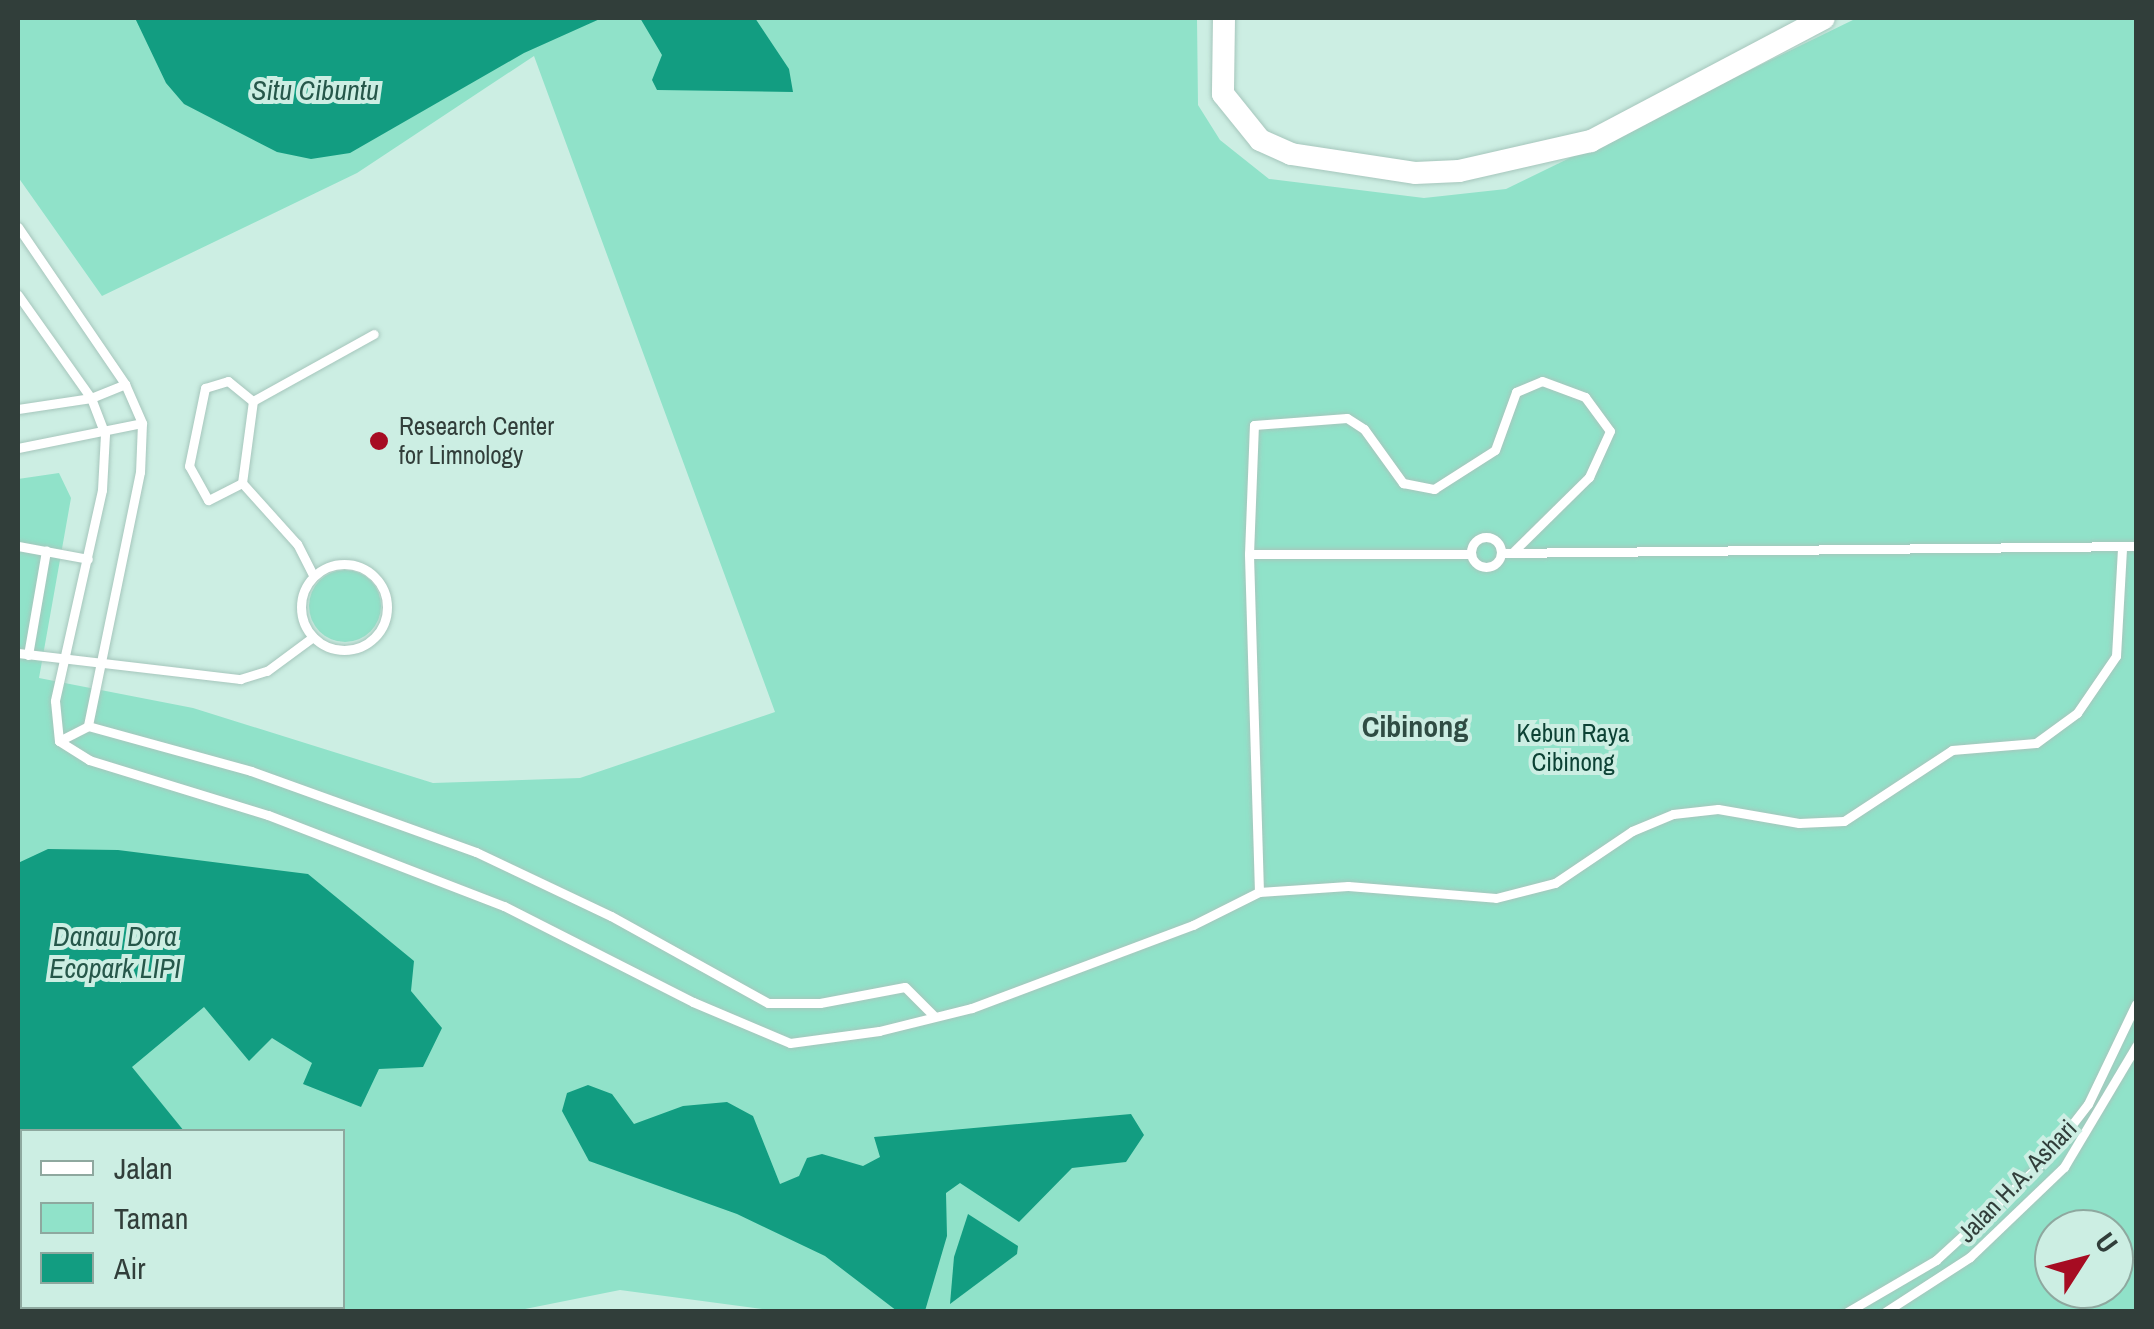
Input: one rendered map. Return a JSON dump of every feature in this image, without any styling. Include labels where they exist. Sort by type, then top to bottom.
[{"type":"street","points":[[1224,18],[1224,94],[1260,140],[1290,154],[1415,172],[1459,171],[1592,141],[1824,18]]},
{"type":"lane","points":[[18,227],[125,384],[142,423],[140,472],[96,662],[88,726]]},
{"type":"lane","points":[[18,295],[90,398],[105,434],[106,464],[54,719],[59,740],[89,760],[268,815],[504,906],[768,1037],[809,1043],[934,1016],[1018,992],[1214,916],[1259,892],[1348,886],[1414,896],[1496,898],[1555,882],[1621,838],[1673,814],[1718,809],[1809,824],[1844,821],[1952,750],[2036,743],[2077,713],[2116,656],[2122,547]]},
{"type":"lane","points":[[253,401],[374,334]]},
{"type":"lane","points":[[1259,892],[1249,554],[1254,424],[1347,418],[1364,429],[1403,483],[1434,489],[1494,450],[1516,392],[1542,381],[1585,397],[1610,431],[1589,477],[1514,551]]},
{"type":"lane","points":[[228,382],[253,401],[242,483],[216,500],[201,497],[189,466],[205,388],[228,382]]},
{"type":"lane","points":[[18,409],[90,398],[125,384]]},
{"type":"lane","points":[[18,448],[105,434],[142,423]]},
{"type":"lane","points":[[242,483],[297,544],[313,576]]},
{"type":"lane","points":[[1471,554],[1485,537],[1501,552],[2136,546]]},
{"type":"lane","points":[[18,546],[88,559]]},
{"type":"lane","points":[[46,550],[23,654],[240,679],[267,670],[313,637]]},
{"type":"lane","points":[[1471,554],[1478,565],[1490,567],[1501,552]]},
{"type":"lane","points":[[1249,554],[1471,554]]},
{"type":"lane","points":[[330,565],[358,566],[381,584],[387,612],[374,638],[358,648],[339,650],[313,637],[300,606],[313,576],[330,565]]},
{"type":"lane","points":[[59,740],[88,726],[251,771],[476,852],[611,916],[768,1003],[831,1001],[905,986],[934,1016]]},
{"type":"lane","name":"Jalan H.A. Ashari","points":[[1846,1312],[1936,1260],[2042,1162],[2088,1104],[2136,1004]]},
{"type":"lane","name":"Jalan H.A. Ashari","points":[[1886,1312],[1949,1273],[2042,1190],[2084,1143],[2136,1046]]},
{"type":"green space","name":"Kebun Raya Cibinong","points":[[18,18],[1197,18],[1198,105],[1220,140],[1269,179],[1424,198],[1506,189],[1857,18],[2136,18],[2136,1311],[785,1312],[620,1290],[510,1312],[18,1311],[18,479],[59,473],[71,498],[39,678],[193,708],[433,783],[580,778],[775,712],[534,56],[357,173],[102,296],[18,177]]},
{"type":"green space","points":[[345,570],[370,581],[381,606],[370,631],[345,642],[320,631],[309,606],[320,581]]},
{"type":"water","name":"Situ Cibuntu","points":[[135,18],[602,18],[524,53],[350,153],[311,159],[277,152],[184,104],[166,83]]},
{"type":"water","points":[[640,18],[755,18],[789,69],[793,92],[657,90],[652,80],[662,55]]},
{"type":"water","name":"Danau Dora Ecopark LIPI","points":[[48,849],[118,850],[308,874],[414,961],[411,991],[442,1028],[423,1067],[379,1069],[361,1107],[303,1084],[312,1063],[272,1038],[249,1061],[204,1007],[132,1067],[182,1129],[20,1129],[18,1210],[18,863]]},
{"type":"water","points":[[588,1085],[612,1094],[634,1124],[683,1106],[727,1102],[753,1116],[780,1184],[799,1176],[807,1158],[822,1154],[863,1166],[880,1157],[874,1137],[1131,1114],[1144,1135],[1126,1162],[1072,1168],[1019,1222],[960,1183],[946,1193],[947,1236],[925,1311],[897,1311],[825,1256],[737,1214],[589,1161],[562,1111],[567,1093]]},
{"type":"water","points":[[968,1214],[1018,1246],[1017,1254],[950,1304],[954,1257]]},
{"type":"place","name":"Research Center for Limnology","points":[[379,441]]},
{"type":"district","name":"Cibinong","points":[[1415,726]]}]
